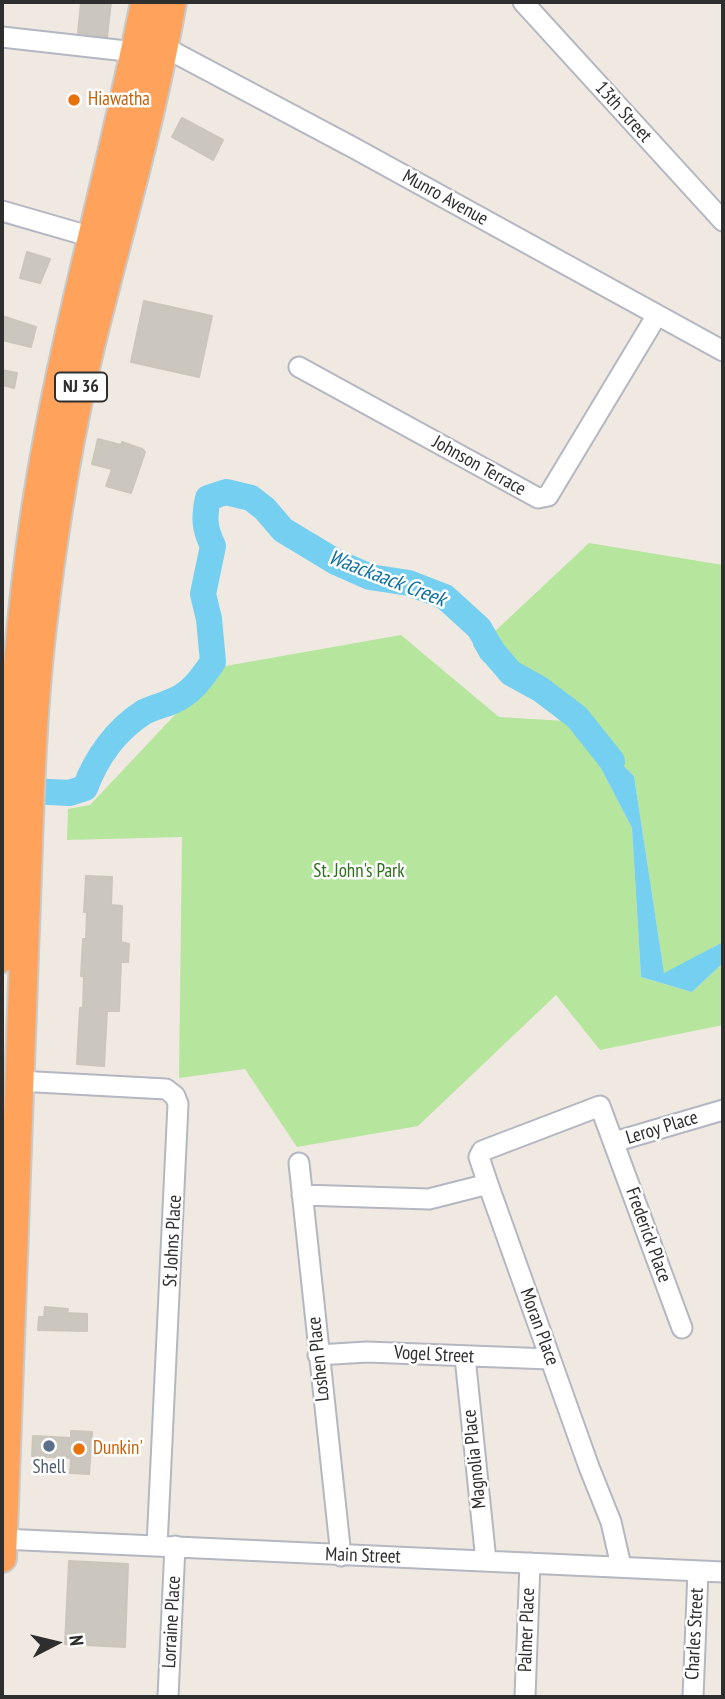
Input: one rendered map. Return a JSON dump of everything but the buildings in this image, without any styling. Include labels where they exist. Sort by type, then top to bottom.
[{"type":"highway","name":"NJ 36","points":[[2,1558],[18,1081],[20,778],[17,659],[41,480],[58,385],[114,153],[145,2]]},
{"type":"highway","name":"NJ 36","points":[[20,778],[69,444],[89,350],[155,91],[172,2]]},
{"type":"highway","name":"NJ 36","points":[[2,958],[19,810]]},
{"type":"street","name":"13th Street","points":[[523,2],[723,221]]},
{"type":"street","points":[[2,37],[135,52]]},
{"type":"street","name":"Munro Avenue","points":[[164,47],[723,351]]},
{"type":"street","points":[[2,211],[92,237]]},
{"type":"street","name":"Johnson Terrace","points":[[299,367],[538,498],[548,496],[657,315]]},
{"type":"street","name":"St Johns Place","points":[[18,1081],[166,1089],[175,1096],[178,1104],[166,1546]]},
{"type":"street","name":"Leroy Place","points":[[544,1127],[600,1106],[614,1142],[723,1110]]},
{"type":"street","name":"Moran Place","points":[[544,1127],[482,1151],[480,1157],[550,1359],[611,1522],[621,1566]]},
{"type":"street","name":"Frederick Place","points":[[614,1142],[682,1328]]},
{"type":"street","name":"Loshen Place","points":[[299,1163],[341,1556]]},
{"type":"street","points":[[302,1195],[429,1199],[488,1184]]},
{"type":"street","name":"Vogel Street","points":[[318,1355],[367,1352],[550,1359]]},
{"type":"street","name":"Magnolia Place","points":[[465,1357],[486,1561]]},
{"type":"street","name":"Main Street","points":[[2,1539],[723,1572]]},
{"type":"street","name":"Lorraine Place","points":[[166,1546],[168,1697]]},
{"type":"street","name":"Palmer Place","points":[[525,1697],[530,1563]]},
{"type":"street","name":"Charles Street","points":[[693,1697],[698,1571]]},
{"type":"green space","points":[[589,543],[723,565],[723,942],[664,974],[634,776],[490,636]]},
{"type":"green space","name":"St. John's Park","points":[[401,635],[499,717],[565,721],[593,753],[632,828],[641,977],[692,992],[723,963],[723,1025],[600,1050],[556,995],[418,1126],[297,1147],[245,1069],[179,1078],[182,837],[67,840],[68,809],[90,805],[220,667]]},
{"type":"water","points":[[480,635],[490,636],[634,776],[664,973],[723,942],[723,963],[692,992],[641,977],[632,828],[593,753],[551,705],[495,672],[481,659],[473,645]]},
{"type":"waterway","name":"Waackaack Creek","points":[[10,790],[69,793],[85,788],[101,756],[125,727],[144,712],[181,697],[213,662],[209,619],[203,594],[213,546],[206,528],[206,511],[208,498],[226,492],[251,498],[265,509],[283,530],[336,562],[370,577],[409,583],[445,597],[479,628],[493,652],[511,673],[540,689],[577,717],[612,761]]},
{"type":"place","name":"Hiawatha","points":[[74,100]]},
{"type":"place","name":"Shell","points":[[49,1446]]},
{"type":"place","name":"Dunkin'","points":[[79,1449]]}]
